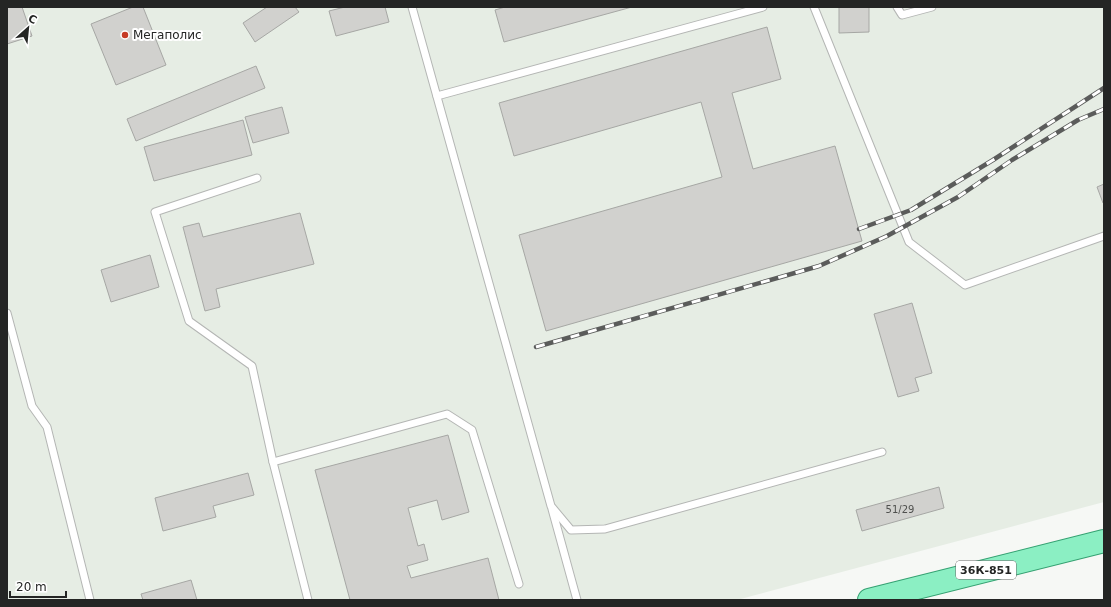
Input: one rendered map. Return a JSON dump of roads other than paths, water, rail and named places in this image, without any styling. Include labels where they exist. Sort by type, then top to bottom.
[{"type":"main road","name":"36К-851","points":[[869,600],[1104,540]]},
{"type":"lane","points":[[412,7],[576,600]]},
{"type":"lane","points":[[437,96],[763,7]]},
{"type":"lane","points":[[814,7],[909,242],[965,285],[1104,236]]},
{"type":"lane","points":[[897,7],[902,15],[932,7]]},
{"type":"lane","points":[[257,178],[154,212],[189,321],[252,366],[273,462],[308,600]]},
{"type":"lane","points":[[7,313],[32,406],[47,427],[90,600]]},
{"type":"lane","points":[[273,462],[447,414],[472,430],[519,584]]},
{"type":"lane","points":[[551,506],[571,530],[605,529],[882,452]]},
{"type":"railway","points":[[859,229],[911,210],[993,160],[1104,88]]},
{"type":"railway","points":[[536,347],[819,266],[887,236],[958,197],[1012,160],[1078,120],[1104,109]]},
{"type":"place","name":"Мегаполис","points":[[125,35]]}]
